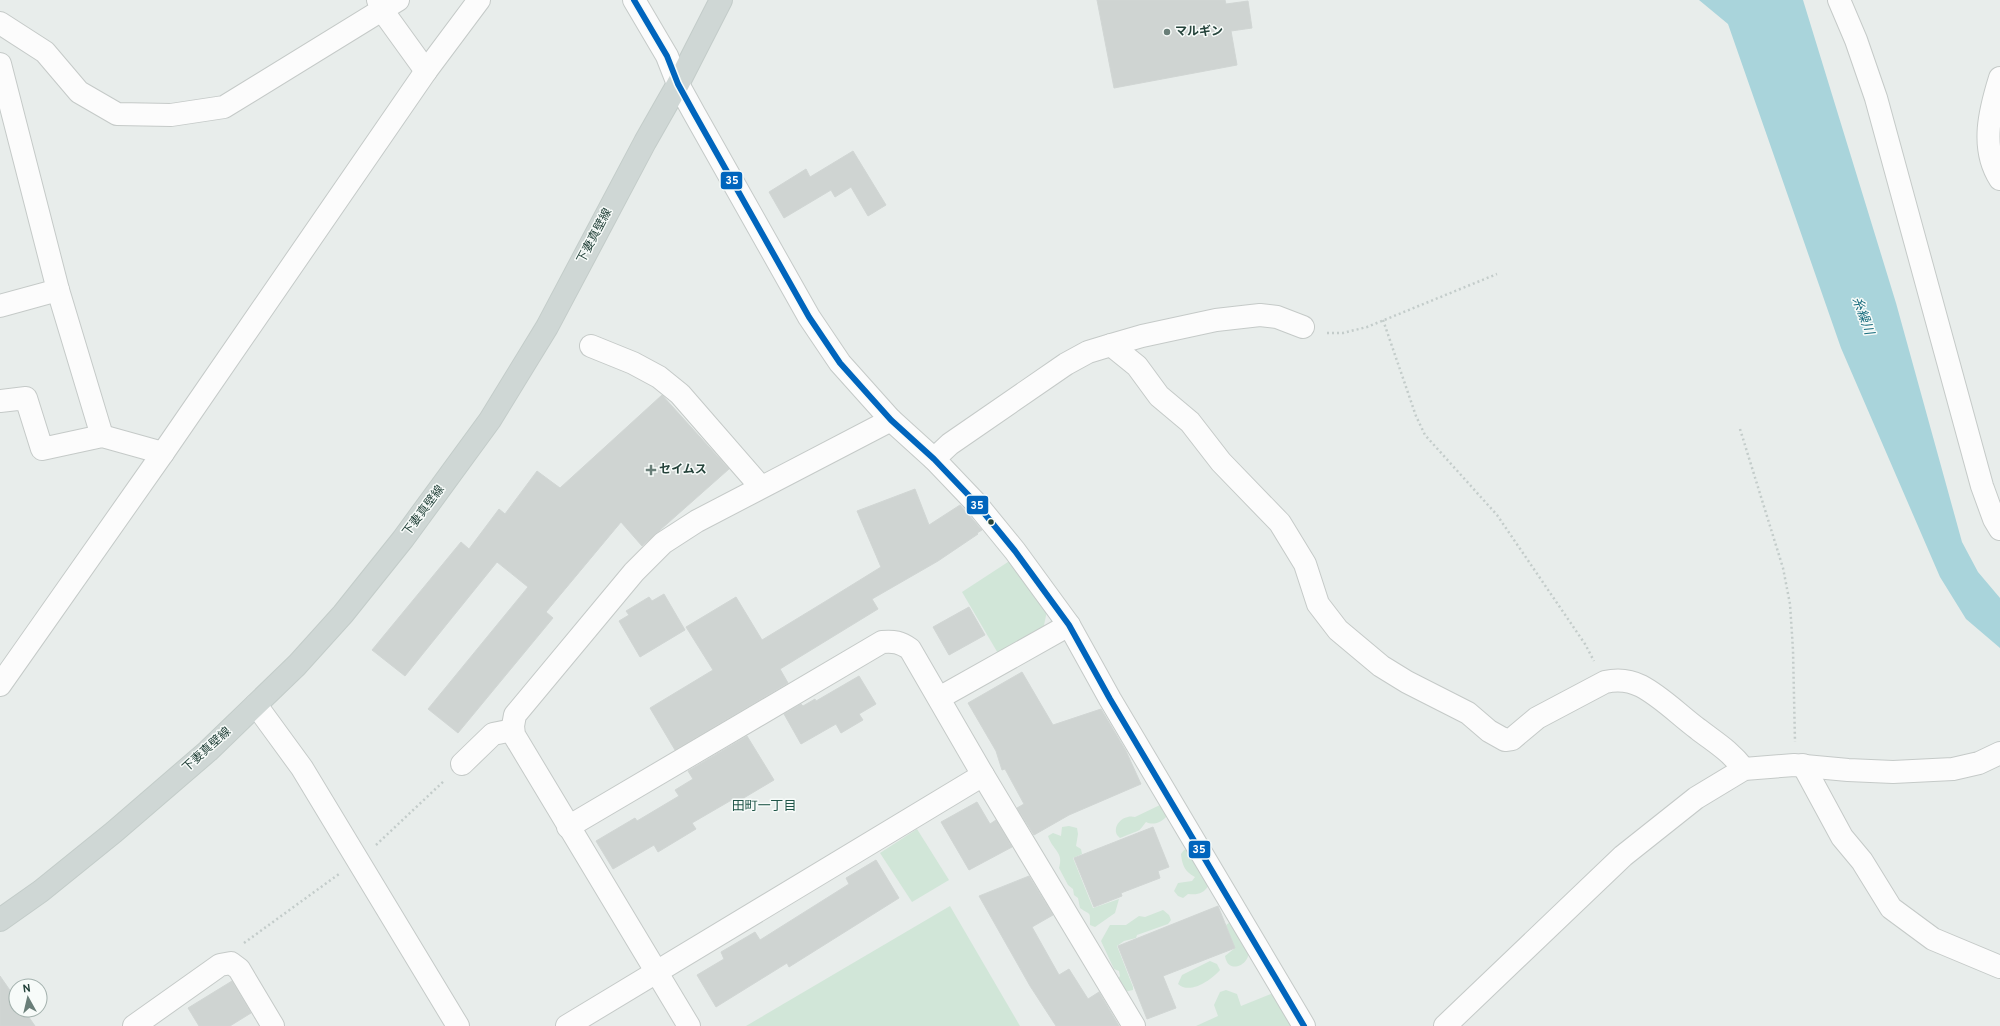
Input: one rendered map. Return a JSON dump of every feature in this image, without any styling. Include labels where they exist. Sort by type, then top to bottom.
[{"type":"main road","name":"下妻真壁線","points":[[0,920],[41,891],[114,832],[208,751],[297,665],[343,614],[403,539],[490,420],[547,327],[644,142],[678,84],[721,0]]},
{"type":"street","points":[[0,685],[163,453],[426,71],[479,0]]},
{"type":"street","points":[[634,0],[667,56],[678,84],[809,317],[840,363],[891,420],[934,459],[975,502],[1015,551],[1069,625],[1110,699],[1304,1026]]},
{"type":"street","points":[[1839,0],[1856,40],[1876,98],[1982,486],[1994,519],[2000,529]]},
{"type":"street","points":[[0,23],[45,52],[79,92],[117,114],[171,115],[224,107],[386,3],[426,71]]},
{"type":"street","points":[[0,64],[58,290],[102,436]]},
{"type":"street","points":[[2000,78],[1989,113],[1989,150],[1995,172],[2000,179]]},
{"type":"street","points":[[0,306],[58,290]]},
{"type":"street","points":[[934,459],[950,444],[1066,364],[1088,352],[1142,336],[1216,320],[1260,315],[1277,317],[1303,327]]},
{"type":"street","points":[[1111,344],[1138,366],[1159,396],[1190,422],[1221,462],[1280,523],[1306,564],[1318,604],[1338,630],[1381,666],[1407,682],[1468,713],[1489,731],[1505,740],[1512,739],[1537,718],[1606,682],[1621,680],[1641,686],[1733,754],[1744,769]]},
{"type":"street","points":[[591,346],[660,377],[680,394],[761,487]]},
{"type":"street","points":[[0,401],[26,398],[42,448],[102,436],[163,453]]},
{"type":"street","points":[[689,1026],[514,735],[513,730],[515,715],[639,567],[663,543],[697,521],[891,420]]},
{"type":"street","points":[[939,698],[1069,625]]},
{"type":"street","points":[[568,827],[882,642],[892,641],[901,643],[910,650],[983,776],[1134,1026]]},
{"type":"street","points":[[256,705],[302,768],[458,1026]]},
{"type":"street","points":[[456,770],[493,734],[513,730]]},
{"type":"street","points":[[1444,1026],[1623,856],[1696,798],[1744,769],[1799,765],[1848,770],[1894,772],[1953,768],[1979,763],[2000,753]]},
{"type":"street","points":[[1799,765],[1842,837],[1862,861],[1891,908],[1933,939],[2000,967]]},
{"type":"street","points":[[567,1026],[983,776]]},
{"type":"street","points":[[134,1026],[220,965],[231,962],[239,969],[273,1026]]},
{"type":"path","points":[[1303,327],[1323,332],[1343,333],[1383,320],[1497,274]]},
{"type":"path","points":[[1383,320],[1416,416],[1425,435],[1497,515],[1585,644],[1606,682]]},
{"type":"path","points":[[1740,429],[1783,568],[1790,604],[1799,765]]},
{"type":"path","points":[[231,962],[238,948],[358,860],[391,833],[456,770]]},
{"type":"green space","points":[[1011,560],[1047,611],[1043,630],[999,655],[962,592]]},
{"type":"green space","points":[[1160,805],[1168,815],[1163,820],[1152,824],[1146,822],[1140,830],[1121,838],[1117,835],[1116,827],[1124,818],[1131,816],[1135,817]]},
{"type":"green space","points":[[1069,826],[1077,828],[1078,834],[1076,846],[1081,849],[1082,854],[1073,858],[1093,908],[1119,899],[1115,913],[1095,927],[1090,925],[1089,914],[1080,908],[1078,898],[1074,895],[1073,889],[1068,885],[1059,868],[1059,855],[1048,836],[1053,833],[1061,836],[1062,827]]},
{"type":"green space","points":[[917,829],[949,880],[912,902],[880,853]]},
{"type":"green space","points":[[1188,849],[1209,885],[1200,893],[1188,894],[1183,898],[1178,896],[1174,891],[1178,883],[1192,881],[1195,877],[1186,870],[1182,862],[1181,854],[1184,850]]},
{"type":"green space","points":[[950,906],[1020,1026],[746,1026]]},
{"type":"green space","points":[[1163,910],[1169,915],[1171,920],[1168,924],[1137,935],[1136,938],[1124,941],[1117,946],[1133,987],[1133,990],[1124,992],[1116,982],[1120,976],[1119,971],[1114,969],[1101,941],[1110,925],[1126,925],[1139,916],[1145,917]]},
{"type":"green space","points":[[1229,923],[1235,925],[1248,950],[1247,960],[1235,967],[1227,962],[1225,956],[1235,948],[1226,925]]},
{"type":"green space","points":[[1210,961],[1217,964],[1220,970],[1206,982],[1188,988],[1178,984],[1182,975]]},
{"type":"green space","points":[[1226,990],[1237,994],[1241,1006],[1273,993],[1292,1026],[1196,1026],[1218,1016],[1214,1005],[1220,992]]},
{"type":"water","name":"糸繰川","points":[[1699,0],[1803,0],[1896,303],[1962,542],[1978,572],[2000,598],[2000,648],[1966,619],[1940,577],[1841,348],[1728,24]]},
{"type":"building","name":"マルギン","points":[[1097,0],[1225,0],[1226,4],[1248,1],[1252,28],[1231,31],[1237,65],[1114,88]]},
{"type":"building","points":[[853,151],[886,205],[868,216],[851,187],[835,197],[831,190],[784,218],[769,192],[806,169],[810,177]]},
{"type":"building","points":[[662,395],[729,469],[642,546],[621,522],[546,612],[553,618],[458,733],[428,709],[528,587],[497,562],[405,676],[372,650],[461,542],[469,549],[499,509],[505,514],[537,471],[560,488]]},
{"type":"building","points":[[915,489],[929,525],[960,505],[982,530],[938,561],[872,599],[878,609],[780,669],[788,683],[675,750],[650,708],[713,670],[686,627],[736,597],[762,640],[881,567],[857,511]]},
{"type":"building","points":[[664,594],[685,630],[640,657],[619,621],[629,615],[626,611],[649,597],[652,601]]},
{"type":"building","points":[[969,607],[985,635],[949,655],[933,627]]},
{"type":"building","points":[[1022,672],[1053,725],[1101,709],[1126,751],[1141,784],[1069,815],[1034,835],[1017,808],[1024,804],[1005,769],[1002,770],[996,751],[968,703]]},
{"type":"building","points":[[859,676],[876,704],[859,714],[863,720],[841,733],[836,724],[801,744],[784,714],[801,704],[803,706],[815,699],[816,701]]},
{"type":"building","points":[[747,736],[774,780],[737,802],[735,798],[692,823],[696,829],[658,852],[654,845],[613,869],[596,841],[635,818],[637,821],[679,796],[675,790],[693,779],[688,771]]},
{"type":"building","points":[[977,802],[990,824],[996,820],[1012,847],[969,870],[941,822]]},
{"type":"building","points":[[1153,827],[1169,867],[1158,871],[1160,878],[1121,893],[1122,896],[1094,907],[1074,858]]},
{"type":"building","points":[[876,860],[899,898],[789,967],[787,963],[716,1007],[697,975],[724,959],[721,952],[755,932],[760,940],[849,884],[846,878]]},
{"type":"building","points":[[1029,876],[1053,915],[1032,927],[1059,975],[1069,969],[1088,999],[1099,992],[1119,1026],[1056,1026],[1030,986],[979,896]]},
{"type":"building","points":[[1218,906],[1235,948],[1163,976],[1176,1008],[1147,1019],[1118,946]]},
{"type":"building","points":[[0,976],[8,988],[8,1018],[30,1018],[35,1026],[0,1026]]},
{"type":"building","points":[[232,981],[251,1013],[230,1026],[199,1026],[188,1008]]},
{"type":"transit line","name":"35","points":[[634,0],[667,56],[678,84],[694,113],[809,317],[840,363],[891,420],[934,459],[975,502],[1015,551],[1069,625],[1110,699],[1304,1026]]},
{"type":"place","name":"マルギン","points":[[1167,32]]},
{"type":"place","name":"セイムス","points":[[651,470]]},
{"type":"district","name":"田町一丁目","points":[[764,807]]}]
